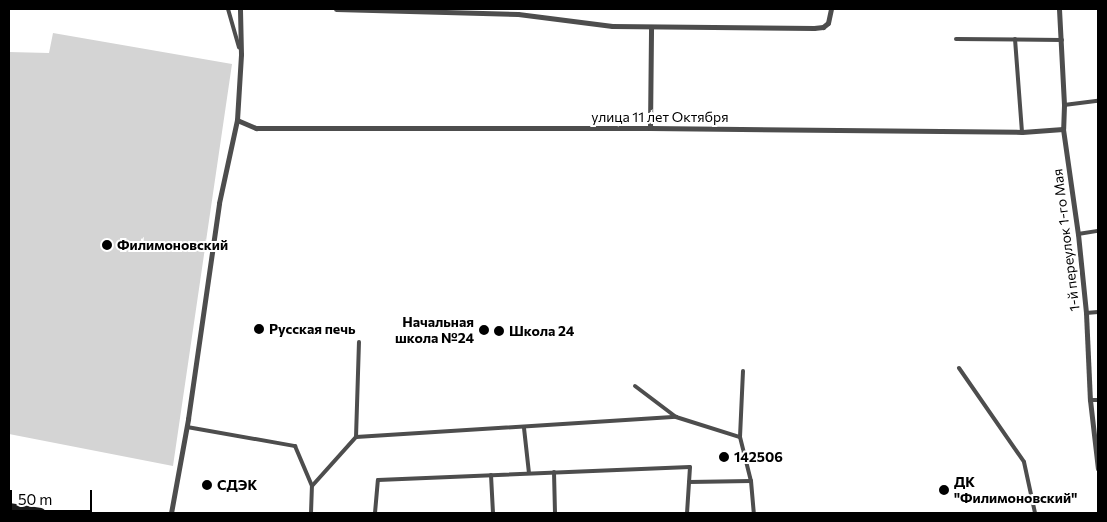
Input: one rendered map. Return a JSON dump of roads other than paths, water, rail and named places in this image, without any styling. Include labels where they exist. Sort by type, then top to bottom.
[{"type":"street","points":[[171,513],[187,427],[220,203],[237,120],[241,54],[240,9]]},
{"type":"street","points":[[336,9],[518,14],[590,24],[651,27],[814,28],[823,27],[828,23],[831,9]]},
{"type":"street","name":"1-й переулок 1-го Мая","points":[[1059,9],[1062,40],[1063,129],[1078,234],[1086,314],[1090,400],[1098,469]]},
{"type":"street","points":[[650,128],[651,27]]},
{"type":"street","name":"улица 11 лет Октября","points":[[237,120],[256,128],[650,128],[1022,132],[1063,129]]},
{"type":"street","points":[[9,508],[41,513]]},
{"type":"lane","points":[[228,9],[241,54]]},
{"type":"lane","points":[[956,38],[1062,40]]},
{"type":"lane","points":[[1015,39],[1022,132]]},
{"type":"lane","points":[[1064,104],[1098,101]]},
{"type":"lane","points":[[1078,234],[1098,231]]},
{"type":"lane","points":[[1086,314],[1098,312]]},
{"type":"lane","points":[[312,486],[356,437],[359,342]]},
{"type":"lane","points":[[959,368],[1024,462],[1035,513]]},
{"type":"lane","points":[[743,371],[740,437],[751,480],[754,513]]},
{"type":"lane","points":[[636,386],[676,417],[740,437]]},
{"type":"lane","points":[[1090,400],[1098,400]]},
{"type":"lane","points":[[356,437],[676,417]]},
{"type":"lane","points":[[187,427],[295,446],[312,486],[311,513]]},
{"type":"lane","points":[[524,428],[529,473]]},
{"type":"lane","points":[[375,513],[378,480],[690,467],[687,513]]},
{"type":"lane","points":[[554,472],[555,513]]},
{"type":"lane","points":[[491,475],[493,513]]},
{"type":"lane","points":[[689,482],[751,480]]},
{"type":"place","name":"Филимоновский","points":[[107,245]]},
{"type":"place","name":"Русская печь","points":[[259,329]]},
{"type":"place","name":"Начальная школа №24","points":[[484,330]]},
{"type":"place","name":"Школа 24","points":[[499,331]]},
{"type":"place","name":"142506","points":[[724,457]]},
{"type":"place","name":"СДЭК","points":[[207,485]]},
{"type":"place","name":"ДК \"Филимоновский\"","points":[[944,490]]}]
